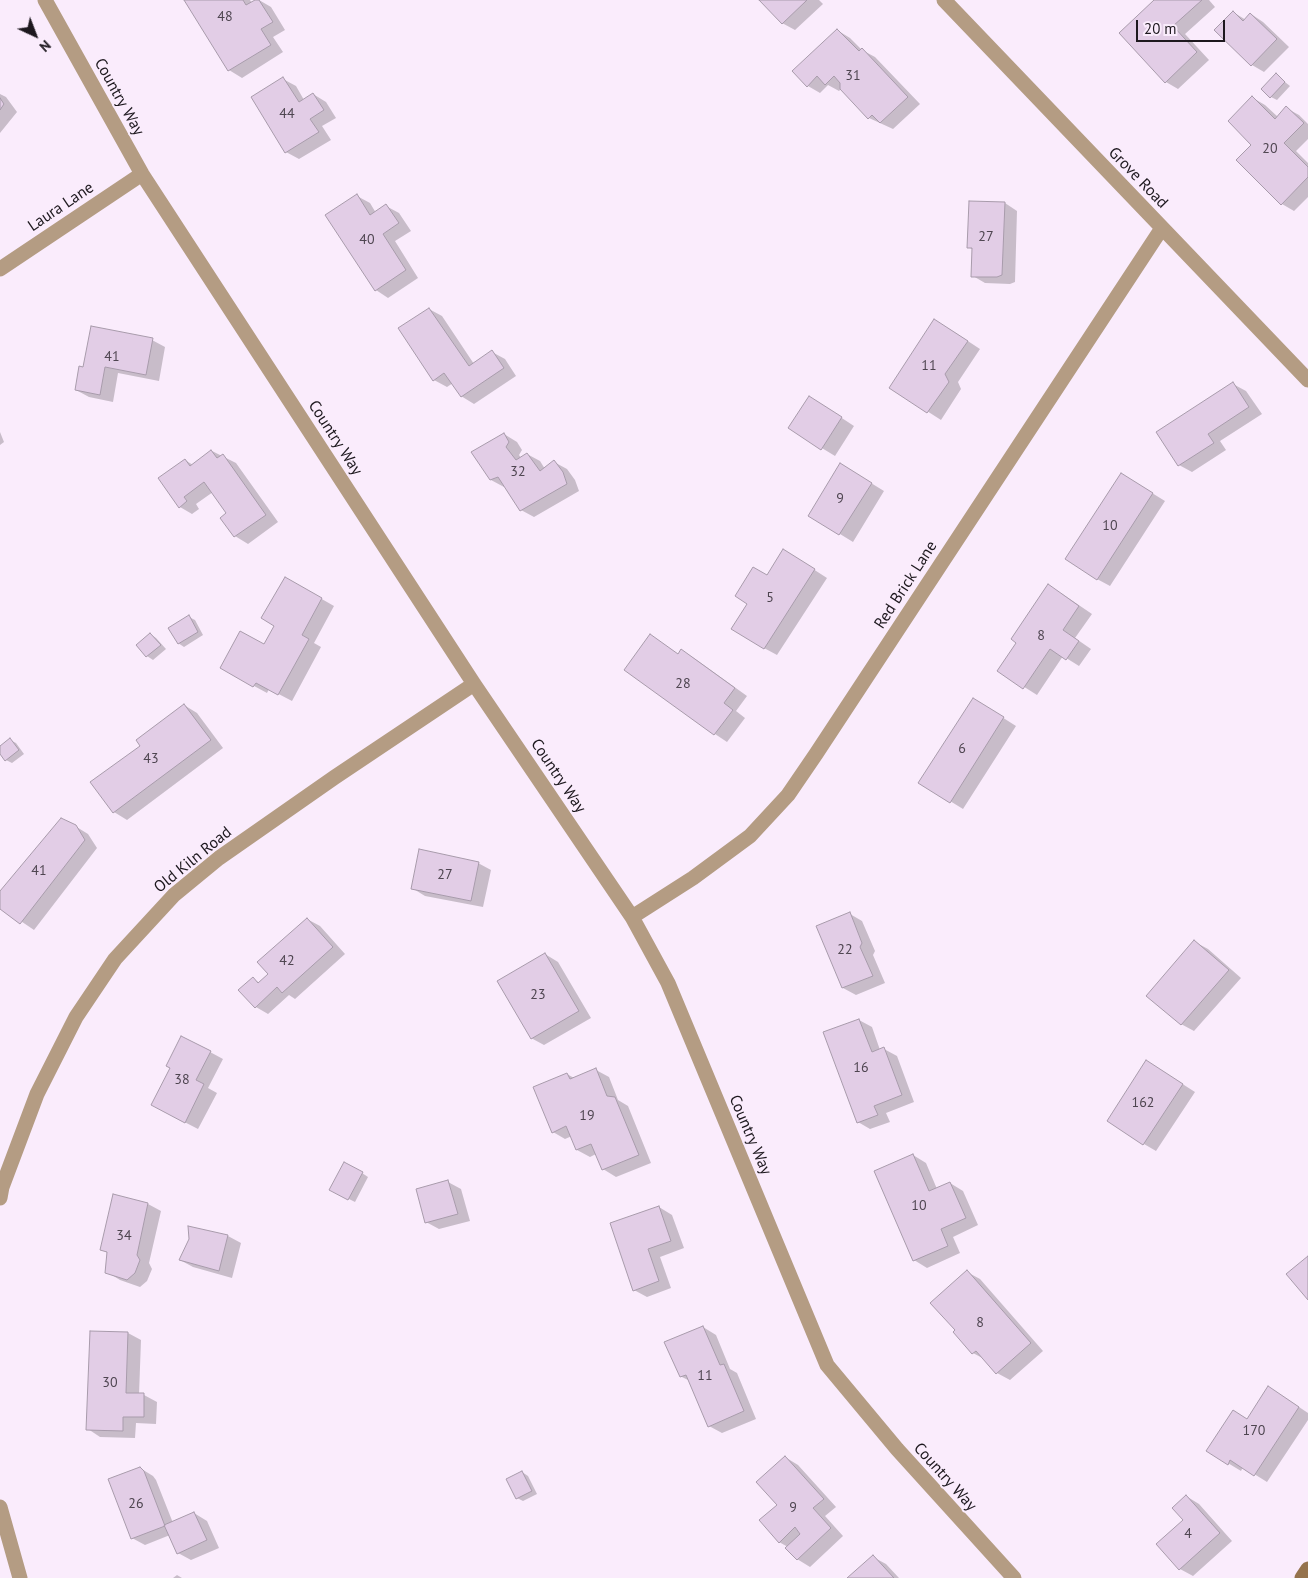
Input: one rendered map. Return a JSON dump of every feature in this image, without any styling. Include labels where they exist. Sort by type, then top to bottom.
[{"type":"main road","points":[[1302,1578],[1308,1569]]},
{"type":"street","name":"Country Way","points":[[45,0],[142,174],[474,684],[632,917],[668,983],[826,1366],[897,1449],[1014,1578]]},
{"type":"street","name":"Grove Road","points":[[944,0],[1308,380]]},
{"type":"street","name":"Laura Lane","points":[[0,269],[142,174]]},
{"type":"street","name":"Red Brick Lane","points":[[632,917],[693,878],[750,836],[788,795],[1162,228]]},
{"type":"street","name":"Old Kiln Road","points":[[0,1198],[2,1187],[37,1094],[76,1017],[115,959],[174,895],[219,858],[335,777],[474,684]]},
{"type":"street","points":[[0,1508],[20,1578]]},
{"type":"building","points":[[184,0],[243,0],[246,5],[259,0],[273,22],[261,29],[271,45],[228,71]]},
{"type":"building","points":[[759,0],[807,0],[782,24]]},
{"type":"building","points":[[1154,0],[1202,0],[1173,26],[1197,52],[1165,83],[1119,33]]},
{"type":"building","points":[[1233,11],[1243,21],[1250,13],[1277,39],[1251,66],[1214,30]]},
{"type":"building","points":[[837,29],[859,51],[862,48],[908,97],[880,123],[872,115],[868,119],[840,89],[840,83],[834,76],[825,85],[817,76],[807,87],[792,71]]},
{"type":"building","points":[[1276,73],[1285,82],[1270,98],[1261,89]]},
{"type":"building","points":[[283,77],[299,102],[313,93],[324,110],[310,119],[319,132],[285,153],[251,97]]},
{"type":"building","points":[[1252,96],[1275,119],[1286,106],[1304,123],[1284,143],[1308,167],[1308,177],[1281,205],[1236,160],[1251,145],[1228,121]]},
{"type":"building","points":[[0,98],[4,104],[0,110]]},
{"type":"building","points":[[357,194],[370,215],[386,204],[399,223],[383,234],[406,270],[375,291],[325,215]]},
{"type":"building","points":[[969,201],[1005,202],[1002,275],[997,277],[971,277],[972,248],[967,248]]},
{"type":"building","points":[[429,308],[469,366],[492,350],[504,368],[461,397],[444,373],[433,381],[398,328]]},
{"type":"building","points":[[934,319],[968,341],[945,374],[949,382],[927,413],[889,388]]},
{"type":"building","points":[[91,326],[153,338],[146,375],[105,367],[100,395],[75,390],[79,366],[83,367]]},
{"type":"building","points":[[1233,382],[1249,407],[1208,434],[1214,443],[1178,466],[1156,432]]},
{"type":"building","points":[[809,396],[842,417],[821,450],[788,428]]},
{"type":"building","points":[[504,433],[509,442],[506,447],[516,460],[527,453],[540,471],[554,460],[563,472],[567,484],[520,511],[498,477],[490,480],[471,452]]},
{"type":"building","points":[[211,450],[217,458],[223,454],[266,515],[234,537],[220,518],[226,513],[204,482],[184,497],[187,501],[179,508],[158,478],[185,459],[190,466]]},
{"type":"building","points":[[840,463],[872,483],[839,535],[808,516]]},
{"type":"building","points":[[1121,473],[1153,493],[1097,580],[1065,559]]},
{"type":"building","points":[[783,549],[815,569],[764,649],[731,629],[747,604],[735,596],[753,567],[767,575]]},
{"type":"building","points":[[285,577],[322,598],[302,635],[309,639],[278,695],[256,683],[253,687],[220,668],[240,631],[264,644],[274,626],[261,618]]},
{"type":"building","points":[[1048,584],[1079,606],[1063,630],[1079,641],[1066,660],[1050,649],[1023,689],[997,671],[1016,643],[1011,639]]},
{"type":"building","points":[[189,615],[198,632],[178,644],[168,628]]},
{"type":"building","points":[[150,633],[161,645],[146,657],[136,645]]},
{"type":"building","points":[[650,634],[678,654],[681,649],[735,688],[724,703],[733,710],[714,735],[624,670]]},
{"type":"building","points":[[973,698],[1004,717],[950,803],[918,783]]},
{"type":"building","points":[[184,704],[211,740],[113,813],[90,782],[140,746],[136,740]]},
{"type":"building","points":[[10,738],[19,750],[5,761],[0,754],[0,746]]},
{"type":"building","points":[[61,818],[76,825],[85,840],[20,924],[0,909],[0,891]]},
{"type":"building","points":[[419,849],[479,862],[471,901],[411,889]]},
{"type":"building","points":[[850,912],[862,943],[860,947],[873,976],[842,988],[816,926]]},
{"type":"building","points":[[307,918],[333,947],[282,993],[277,987],[255,1008],[238,990],[253,977],[258,983],[268,974],[257,962]]},
{"type":"building","points":[[1194,940],[1229,970],[1181,1025],[1146,996]]},
{"type":"building","points":[[545,953],[579,1011],[531,1039],[497,981]]},
{"type":"building","points":[[859,1019],[872,1052],[884,1047],[902,1095],[874,1106],[878,1115],[857,1123],[823,1032]]},
{"type":"building","points":[[181,1036],[211,1051],[196,1080],[204,1084],[185,1123],[151,1105],[170,1068],[166,1066]]},
{"type":"building","points":[[1146,1060],[1183,1084],[1143,1145],[1107,1121]]},
{"type":"building","points":[[596,1068],[607,1096],[615,1097],[639,1155],[602,1170],[591,1144],[576,1150],[566,1126],[552,1133],[533,1087],[567,1073],[570,1079]]},
{"type":"building","points":[[913,1154],[929,1191],[950,1182],[966,1218],[941,1229],[948,1246],[913,1261],[874,1171]]},
{"type":"building","points":[[344,1162],[363,1172],[348,1200],[329,1190]]},
{"type":"building","points":[[448,1180],[458,1214],[425,1223],[416,1189]]},
{"type":"building","points":[[113,1194],[148,1203],[137,1255],[140,1260],[135,1273],[127,1280],[105,1273],[107,1252],[100,1250]]},
{"type":"building","points":[[659,1206],[671,1241],[648,1249],[659,1281],[633,1291],[610,1223]]},
{"type":"building","points":[[188,1226],[228,1235],[219,1271],[179,1260],[189,1239]]},
{"type":"building","points":[[1308,1256],[1308,1300],[1286,1274]]},
{"type":"building","points":[[967,1270],[1031,1343],[996,1374],[976,1351],[972,1354],[953,1332],[955,1330],[930,1303]]},
{"type":"building","points":[[703,1326],[720,1365],[724,1364],[744,1411],[708,1427],[686,1375],[680,1377],[664,1342]]},
{"type":"building","points":[[90,1331],[128,1332],[126,1393],[144,1393],[144,1417],[123,1417],[123,1431],[86,1430]]},
{"type":"building","points":[[1268,1386],[1299,1407],[1254,1476],[1230,1460],[1228,1465],[1206,1451],[1233,1410],[1247,1419]]},
{"type":"building","points":[[785,1456],[824,1499],[813,1508],[831,1528],[797,1560],[785,1548],[800,1534],[795,1527],[779,1543],[759,1520],[777,1505],[756,1482]]},
{"type":"building","points":[[140,1467],[144,1471],[165,1526],[131,1539],[108,1479]]},
{"type":"building","points":[[522,1471],[532,1491],[516,1499],[506,1479]]},
{"type":"building","points":[[1186,1495],[1220,1533],[1179,1570],[1156,1544],[1183,1520],[1172,1508]]},
{"type":"building","points":[[194,1512],[207,1540],[177,1554],[164,1525]]},
{"type":"building","points":[[873,1555],[894,1578],[847,1578]]}]
